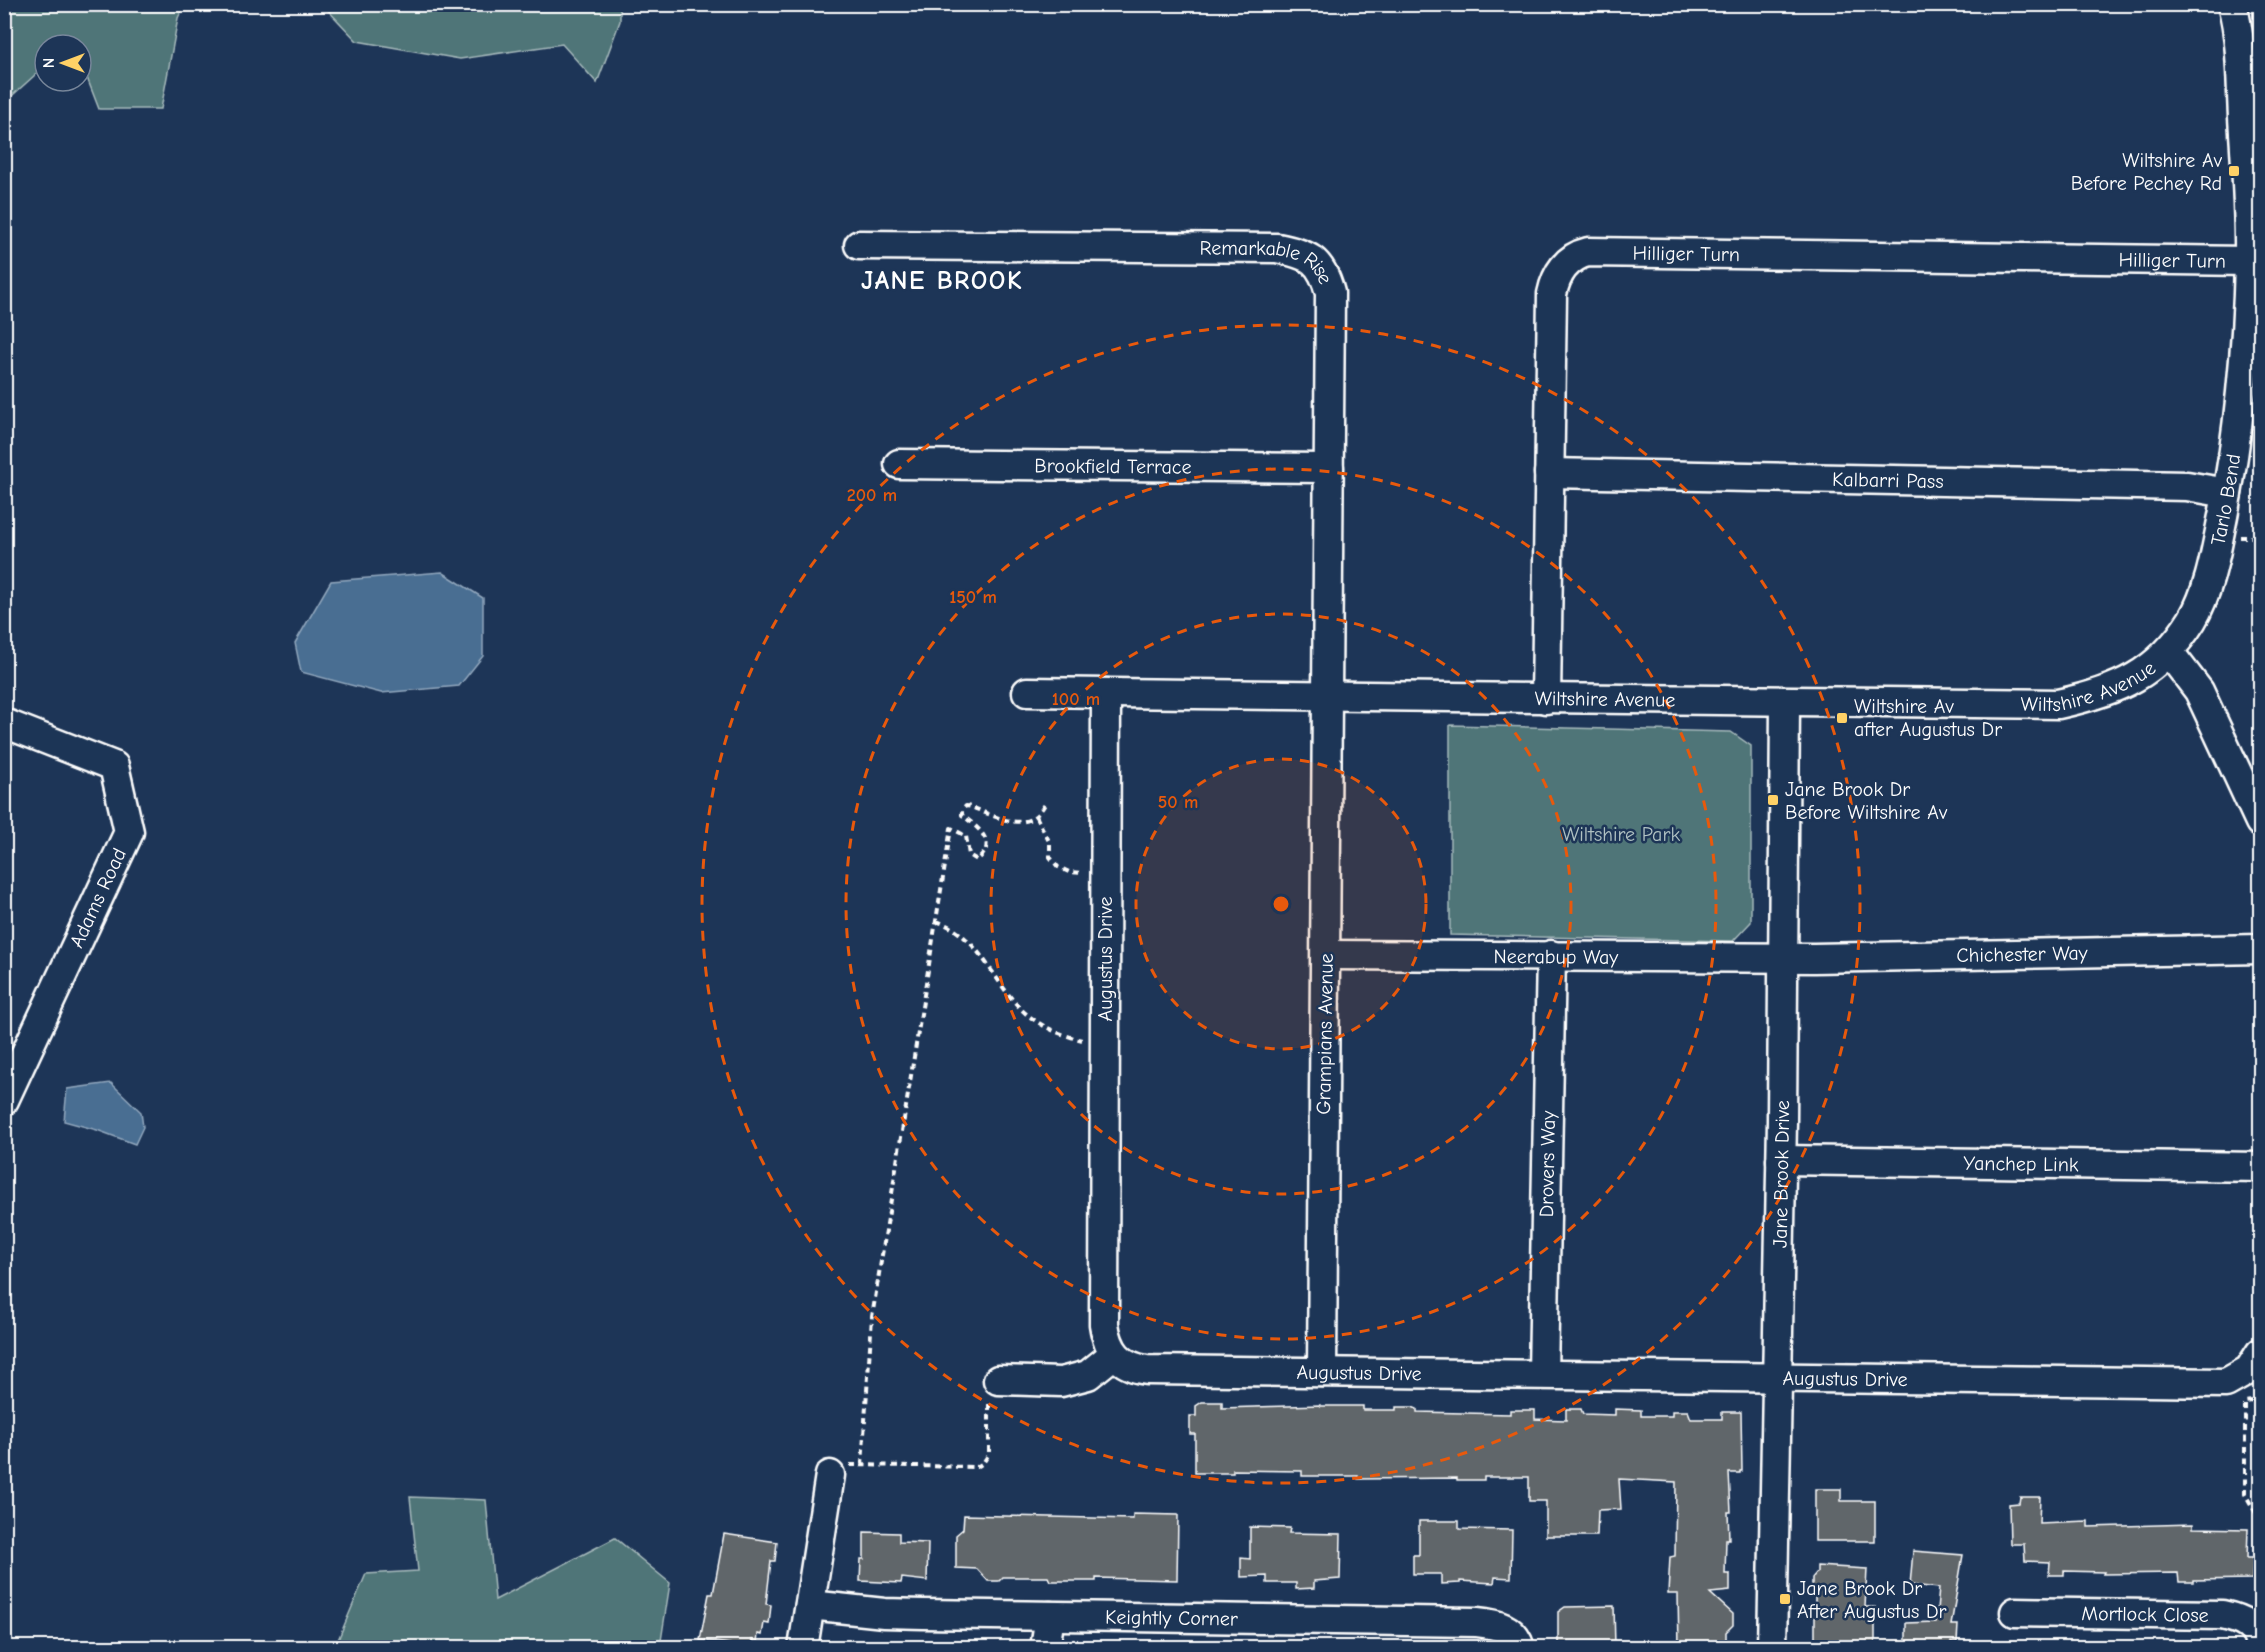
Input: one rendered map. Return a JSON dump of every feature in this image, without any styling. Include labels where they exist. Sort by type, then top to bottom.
[{"type":"street","name":"Tarlo Bend","points":[[2169,652],[2192,619],[2205,591],[2227,493],[2241,400],[2249,261],[2238,33],[2234,7]]},
{"type":"street","name":"Remarkable Rise","points":[[860,245],[1277,248],[1298,253],[1316,263],[1324,273],[1330,293],[1328,696]]},
{"type":"street","name":"Hilliger Turn","points":[[1546,699],[1552,294],[1559,273],[1565,264],[1581,254],[2249,261]]},
{"type":"street","name":"Brookfield Terrace","points":[[899,464],[1329,468]]},
{"type":"street","name":"Kalbarri Pass","points":[[1549,473],[2187,486],[2227,493]]},
{"type":"street","name":"Wiltshire Avenue","points":[[1028,692],[2058,704],[2094,696],[2119,687],[2145,671],[2169,652]]},
{"type":"street","points":[[2169,652],[2199,690],[2260,822]]},
{"type":"street","name":"Augustus Drive","points":[[1106,693],[1104,1324],[1107,1342],[1114,1354],[1134,1368],[1147,1370],[2226,1383],[2249,1370],[2260,1353]]},
{"type":"street","name":"Grampians Avenue","points":[[1322,1372],[1328,696]]},
{"type":"street","name":"Jane Brook Drive","points":[[1772,1647],[1784,957],[1785,702]]},
{"type":"street","name":"Adams Road","points":[[4,723],[114,766],[129,832],[4,1100]]},
{"type":"street","name":"Chichester Way","points":[[1784,957],[2260,949]]},
{"type":"street","name":"Neerabup Way","points":[[1326,954],[1784,957]]},
{"type":"street","name":"Drovers Way","points":[[1543,1374],[1551,955]]},
{"type":"street","name":"Yanchep Link","points":[[1781,1160],[2260,1167]]},
{"type":"street","points":[[994,1384],[1062,1382],[1088,1375],[1114,1354]]},
{"type":"street","points":[[803,1647],[837,1469]]},
{"type":"street","name":"Keightly Corner","points":[[810,1605],[884,1613],[1478,1622],[1496,1624],[1510,1630],[1520,1647]]},
{"type":"street","name":"Mortlock Close","points":[[2014,1612],[2239,1618],[2252,1627],[2260,1642],[2260,1647]]},
{"type":"street","points":[[1045,1647],[1050,1616]]},
{"type":"path","points":[[2231,535],[2260,537]]},
{"type":"path","points":[[862,1465],[872,1317],[951,828],[966,836],[969,855],[977,860],[985,851],[986,843],[982,831],[962,815],[962,810],[966,806],[972,806],[985,814],[1013,822],[1033,819],[1045,804]]},
{"type":"path","points":[[1036,816],[1050,843],[1050,857],[1058,867],[1069,872],[1089,873]]},
{"type":"path","points":[[936,921],[950,926],[976,949],[1021,1009],[1038,1023],[1060,1034],[1088,1041]]},
{"type":"path","points":[[2234,1402],[2253,1401],[2260,1382]]},
{"type":"path","points":[[837,1469],[862,1465],[977,1467],[989,1454],[994,1384]]},
{"type":"path","points":[[2245,1402],[2245,1494],[2260,1520]]},
{"type":"green space","points":[[5,4],[184,5],[178,18],[161,109],[99,109],[93,93],[93,33],[33,33],[33,77],[5,102]]},
{"type":"green space","points":[[323,5],[620,5],[620,21],[597,83],[562,44],[460,59],[357,41]]},
{"type":"green space","name":"Wiltshire Park","points":[[1450,725],[1731,732],[1751,746],[1751,922],[1733,941],[1450,935]]},
{"type":"green space","points":[[410,1497],[486,1500],[495,1600],[615,1538],[670,1583],[660,1647],[335,1647],[366,1574],[418,1571]]},
{"type":"water","points":[[442,572],[483,598],[483,656],[459,686],[381,693],[301,672],[295,643],[331,581]]},
{"type":"water","points":[[111,1083],[141,1112],[143,1127],[135,1144],[64,1121],[67,1089]]},
{"type":"building","points":[[1202,1402],[1222,1402],[1222,1408],[1320,1405],[1363,1406],[1363,1410],[1396,1410],[1396,1407],[1412,1407],[1417,1409],[1417,1412],[1510,1414],[1510,1410],[1535,1410],[1535,1419],[1566,1420],[1566,1409],[1581,1409],[1583,1414],[1615,1415],[1615,1409],[1641,1410],[1641,1416],[1672,1416],[1672,1411],[1688,1411],[1691,1419],[1722,1419],[1722,1412],[1741,1412],[1742,1471],[1729,1473],[1731,1512],[1728,1512],[1729,1539],[1726,1539],[1725,1574],[1730,1574],[1730,1591],[1710,1593],[1733,1614],[1733,1625],[1726,1632],[1726,1647],[1679,1646],[1678,1594],[1668,1594],[1670,1557],[1675,1556],[1676,1482],[1619,1479],[1621,1509],[1598,1510],[1597,1536],[1546,1536],[1546,1501],[1529,1501],[1529,1477],[1484,1477],[1484,1480],[1358,1479],[1358,1476],[1302,1476],[1302,1471],[1233,1470],[1233,1473],[1195,1473],[1195,1434],[1190,1434],[1190,1416],[1196,1416],[1196,1406]]},
{"type":"building","points":[[1815,1489],[1841,1489],[1841,1501],[1875,1501],[1875,1541],[1815,1541]]},
{"type":"building","points":[[2020,1497],[2040,1497],[2039,1523],[2088,1521],[2088,1527],[2193,1524],[2193,1528],[2248,1529],[2247,1558],[2253,1558],[2252,1579],[2179,1582],[2178,1573],[2103,1574],[2104,1572],[2064,1571],[2064,1575],[2049,1575],[2050,1562],[2025,1561],[2024,1544],[2010,1544],[2009,1504],[2019,1503]]},
{"type":"building","points":[[1133,1514],[1178,1515],[1177,1580],[1096,1578],[1096,1581],[1050,1581],[1048,1577],[1003,1577],[999,1581],[988,1581],[977,1569],[956,1568],[956,1535],[963,1529],[964,1515],[1133,1519]]},
{"type":"building","points":[[1419,1521],[1459,1521],[1459,1529],[1512,1530],[1511,1578],[1495,1577],[1494,1583],[1460,1581],[1460,1583],[1441,1584],[1441,1574],[1413,1574],[1413,1555],[1419,1555]]},
{"type":"building","points":[[1250,1527],[1290,1528],[1289,1533],[1341,1534],[1340,1579],[1314,1581],[1314,1588],[1296,1589],[1296,1583],[1267,1583],[1267,1576],[1241,1577],[1241,1558],[1250,1559]]},
{"type":"building","points":[[864,1532],[899,1533],[899,1542],[928,1543],[927,1581],[902,1578],[901,1583],[860,1581],[861,1559],[864,1559]]},
{"type":"building","points":[[724,1534],[777,1542],[775,1561],[771,1561],[766,1604],[771,1605],[769,1624],[764,1623],[762,1635],[758,1634],[757,1642],[752,1640],[750,1647],[730,1647],[730,1644],[700,1640],[709,1594],[713,1594]]},
{"type":"building","points":[[1913,1551],[1963,1555],[1951,1625],[1958,1625],[1957,1642],[1951,1642],[1951,1647],[1906,1647],[1906,1623],[1936,1622],[1939,1588],[1910,1585]]},
{"type":"building","points":[[1817,1566],[1867,1569],[1865,1607],[1875,1607],[1875,1647],[1815,1647],[1815,1593],[1812,1588],[1812,1578],[1817,1572]]},
{"type":"building","points":[[1614,1606],[1615,1647],[1558,1647],[1558,1612],[1565,1607]]},
{"type":"place","name":"Wiltshire Av Before Pechey Rd","points":[[2234,171]]},
{"type":"place","name":"Wiltshire Av after Augustus Dr","points":[[1842,718]]},
{"type":"place","name":"Jane Brook Dr Before Wiltshire Av","points":[[1773,800]]},
{"type":"place","name":"Jane Brook Dr After Augustus Dr","points":[[1785,1599]]},
{"type":"district","name":"JANE BROOK","points":[[942,281]]}]
